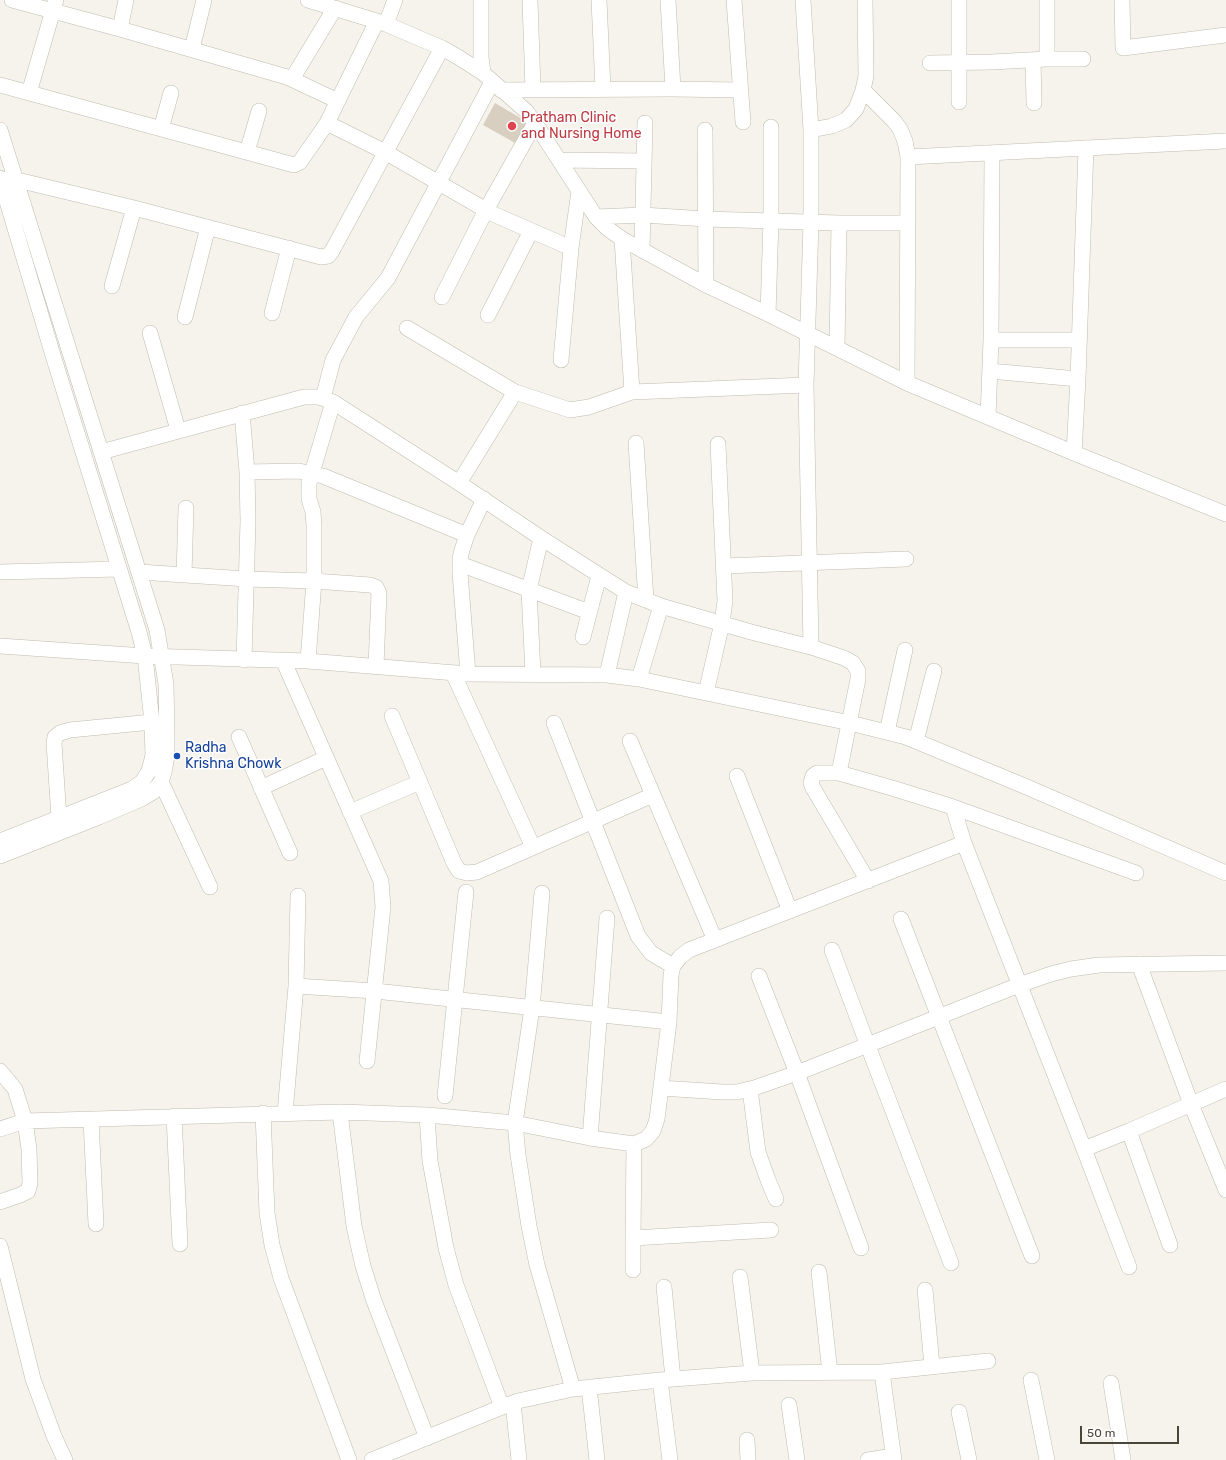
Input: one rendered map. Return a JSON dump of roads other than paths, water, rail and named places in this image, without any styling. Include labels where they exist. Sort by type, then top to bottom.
[{"type":"street","points":[[12,0],[55,6],[120,29],[292,79],[338,101]]},
{"type":"street","points":[[120,29],[126,0]]},
{"type":"street","points":[[192,49],[204,0]]},
{"type":"street","points":[[308,0],[328,4],[382,23],[442,48],[458,57],[492,82],[526,111],[536,123],[596,217],[607,228],[622,239],[706,285],[808,333],[907,383],[1074,453],[1226,514]]},
{"type":"street","points":[[0,85],[294,165],[300,162],[327,123],[395,0]]},
{"type":"street","points":[[481,0],[481,57],[492,82]]},
{"type":"street","points":[[530,0],[532,89]]},
{"type":"street","points":[[599,0],[603,89]]},
{"type":"street","points":[[668,0],[674,89]]},
{"type":"street","points":[[734,0],[743,122]]},
{"type":"street","points":[[803,0],[811,130],[811,222],[806,385],[811,647]]},
{"type":"street","points":[[811,130],[832,126],[846,120],[856,109],[866,76],[865,0]]},
{"type":"street","points":[[959,0],[959,102]]},
{"type":"street","points":[[1034,103],[1047,0]]},
{"type":"street","points":[[1122,0],[1123,48],[1226,35]]},
{"type":"street","points":[[292,79],[328,4]]},
{"type":"street","points":[[28,93],[55,6]]},
{"type":"street","points":[[0,841],[132,789],[142,782],[149,771],[153,755],[152,722],[145,656],[139,632],[0,177],[134,208],[321,257],[328,256],[442,48]]},
{"type":"street","points":[[930,63],[1083,58]]},
{"type":"street","points":[[492,82],[532,89],[740,90]]},
{"type":"street","points":[[308,661],[314,581],[314,526],[310,499],[310,483],[328,400],[333,360],[356,317],[388,278],[492,82]]},
{"type":"street","points":[[863,90],[900,129],[905,141],[908,157],[907,383]]},
{"type":"street","points":[[161,129],[171,93]]},
{"type":"street","points":[[247,152],[259,111]]},
{"type":"street","points":[[327,123],[385,152],[486,210],[571,248]]},
{"type":"street","points":[[442,297],[486,210],[536,123]]},
{"type":"street","points":[[642,250],[645,123]]},
{"type":"street","points":[[768,314],[771,220],[771,127]]},
{"type":"street","points":[[0,130],[17,180],[157,630],[166,684],[167,738],[167,756],[164,772],[160,782],[153,792],[141,799],[0,856]]},
{"type":"street","points":[[705,130],[706,285]]},
{"type":"street","points":[[908,157],[992,154],[1226,141]]},
{"type":"street","points":[[1074,453],[1080,340],[1086,148]]},
{"type":"street","points":[[988,417],[991,340],[992,154]]},
{"type":"street","points":[[559,160],[644,161]]},
{"type":"street","points":[[561,360],[571,248],[579,192]]},
{"type":"street","points":[[112,286],[134,208]]},
{"type":"street","points":[[596,217],[643,215],[706,219],[839,223],[908,223]]},
{"type":"street","points":[[837,348],[839,223]]},
{"type":"street","points":[[185,317],[208,227]]},
{"type":"street","points":[[488,315],[531,231]]},
{"type":"street","points":[[622,239],[632,392]]},
{"type":"street","points":[[272,313],[289,248]]},
{"type":"street","points":[[407,328],[515,392],[570,410],[589,407],[632,392],[806,385]]},
{"type":"street","points":[[150,333],[178,430]]},
{"type":"street","points":[[991,340],[1080,340]]},
{"type":"street","points":[[990,371],[1078,379]]},
{"type":"street","points":[[459,483],[515,392]]},
{"type":"street","points":[[101,452],[304,397],[319,397],[328,400],[484,499],[599,576],[626,592],[661,606],[751,632],[811,647],[844,658],[853,663],[858,671],[858,679],[839,773]]},
{"type":"street","points":[[242,413],[247,472],[247,579],[244,660]]},
{"type":"street","points":[[636,443],[646,600]]},
{"type":"street","points":[[706,693],[722,623],[725,601],[718,444]]},
{"type":"street","points":[[247,472],[299,472],[323,476],[467,535]]},
{"type":"street","points":[[484,499],[467,535],[462,550],[460,564],[460,673],[533,847]]},
{"type":"street","points":[[184,575],[186,508]]},
{"type":"street","points":[[533,674],[529,590],[541,538]]},
{"type":"street","points":[[724,566],[906,559]]},
{"type":"street","points":[[460,564],[589,612]]},
{"type":"street","points":[[0,572],[119,569]]},
{"type":"street","points":[[139,572],[247,579],[314,581],[370,585],[376,587],[378,593],[376,666]]},
{"type":"street","points":[[583,637],[599,576]]},
{"type":"street","points":[[607,675],[626,592]]},
{"type":"street","points":[[639,679],[661,606]]},
{"type":"street","points":[[0,646],[145,656],[308,661],[460,673],[607,675],[639,679],[850,723],[916,741],[1226,873]]},
{"type":"street","points":[[887,732],[905,650]]},
{"type":"street","points":[[283,660],[377,872],[382,892],[383,908],[367,1061]]},
{"type":"street","points":[[916,741],[934,671]]},
{"type":"street","points":[[392,716],[454,863],[459,870],[467,873],[477,872],[653,795]]},
{"type":"street","points":[[59,818],[54,743],[55,737],[60,733],[70,730],[152,722]]},
{"type":"street","points":[[554,723],[638,936],[651,953],[673,966]]},
{"type":"street","points":[[239,737],[290,853]]},
{"type":"street","points":[[630,741],[715,940]]},
{"type":"street","points":[[261,788],[326,758]]},
{"type":"street","points":[[868,881],[813,788],[811,783],[812,776],[817,773],[839,773],[953,807],[1136,874]]},
{"type":"street","points":[[737,776],[790,911]]},
{"type":"street","points":[[160,782],[210,887]]},
{"type":"street","points":[[350,812],[420,782]]},
{"type":"street","points":[[953,807],[964,843],[1129,1267]]},
{"type":"street","points":[[0,1129],[25,1121],[91,1120],[264,1113],[340,1112],[428,1114],[515,1123],[590,1138],[634,1144],[646,1139],[653,1131],[657,1119],[668,1022],[671,975],[673,966],[680,957],[689,950],[964,843]]},
{"type":"street","points":[[445,1096],[466,892]]},
{"type":"street","points":[[542,893],[532,1008],[515,1123],[518,1155],[529,1226],[537,1265],[573,1389]]},
{"type":"street","points":[[285,1113],[296,986],[298,896]]},
{"type":"street","points":[[590,1138],[601,1014],[607,918]]},
{"type":"street","points":[[901,919],[1032,1256]]},
{"type":"street","points":[[832,950],[951,1263]]},
{"type":"street","points":[[1139,964],[1191,1104],[1226,1190]]},
{"type":"street","points":[[661,1088],[722,1092],[737,1092],[750,1089],[868,1046],[1020,985],[1051,974],[1071,969],[1099,965],[1226,964]]},
{"type":"street","points":[[759,976],[797,1073],[861,1248]]},
{"type":"street","points":[[296,986],[375,991],[668,1022]]},
{"type":"street","points":[[0,1071],[15,1089],[25,1121],[29,1149],[30,1183],[28,1191],[0,1202]]},
{"type":"street","points":[[750,1089],[758,1152],[776,1199]]},
{"type":"street","points":[[1084,1149],[1226,1089]]},
{"type":"street","points":[[340,1112],[354,1226],[363,1266],[374,1302],[428,1438]]},
{"type":"street","points":[[264,1113],[267,1213],[272,1245],[281,1278],[349,1460]]},
{"type":"street","points":[[428,1114],[430,1161],[446,1248],[456,1285],[508,1405],[519,1460]]},
{"type":"street","points":[[174,1116],[180,1244]]},
{"type":"street","points":[[91,1120],[96,1224]]},
{"type":"street","points":[[1129,1131],[1170,1245]]},
{"type":"street","points":[[633,1270],[634,1144]]},
{"type":"street","points":[[633,1238],[771,1230]]},
{"type":"street","points":[[0,1246],[33,1379],[54,1436],[65,1460]]},
{"type":"street","points":[[819,1272],[830,1373]]},
{"type":"street","points":[[740,1277],[752,1373]]},
{"type":"street","points":[[664,1287],[666,1380],[670,1460]]},
{"type":"street","points":[[925,1290],[932,1366]]},
{"type":"street","points":[[372,1460],[508,1405],[573,1389],[752,1373],[882,1372],[988,1361]]},
{"type":"street","points":[[868,1460],[893,1458],[882,1372]]},
{"type":"street","points":[[1031,1380],[1047,1460]]},
{"type":"street","points":[[1111,1383],[1123,1460]]},
{"type":"street","points":[[589,1387],[597,1460]]},
{"type":"street","points":[[788,1405],[797,1460]]},
{"type":"street","points":[[959,1412],[969,1460]]},
{"type":"street","points":[[746,1440],[748,1460]]},
{"type":"place","name":"Pratham Clinic and Nursing Home","points":[[512,126]]},
{"type":"place","name":"Radha Krishna Chowk","points":[[177,756]]}]
